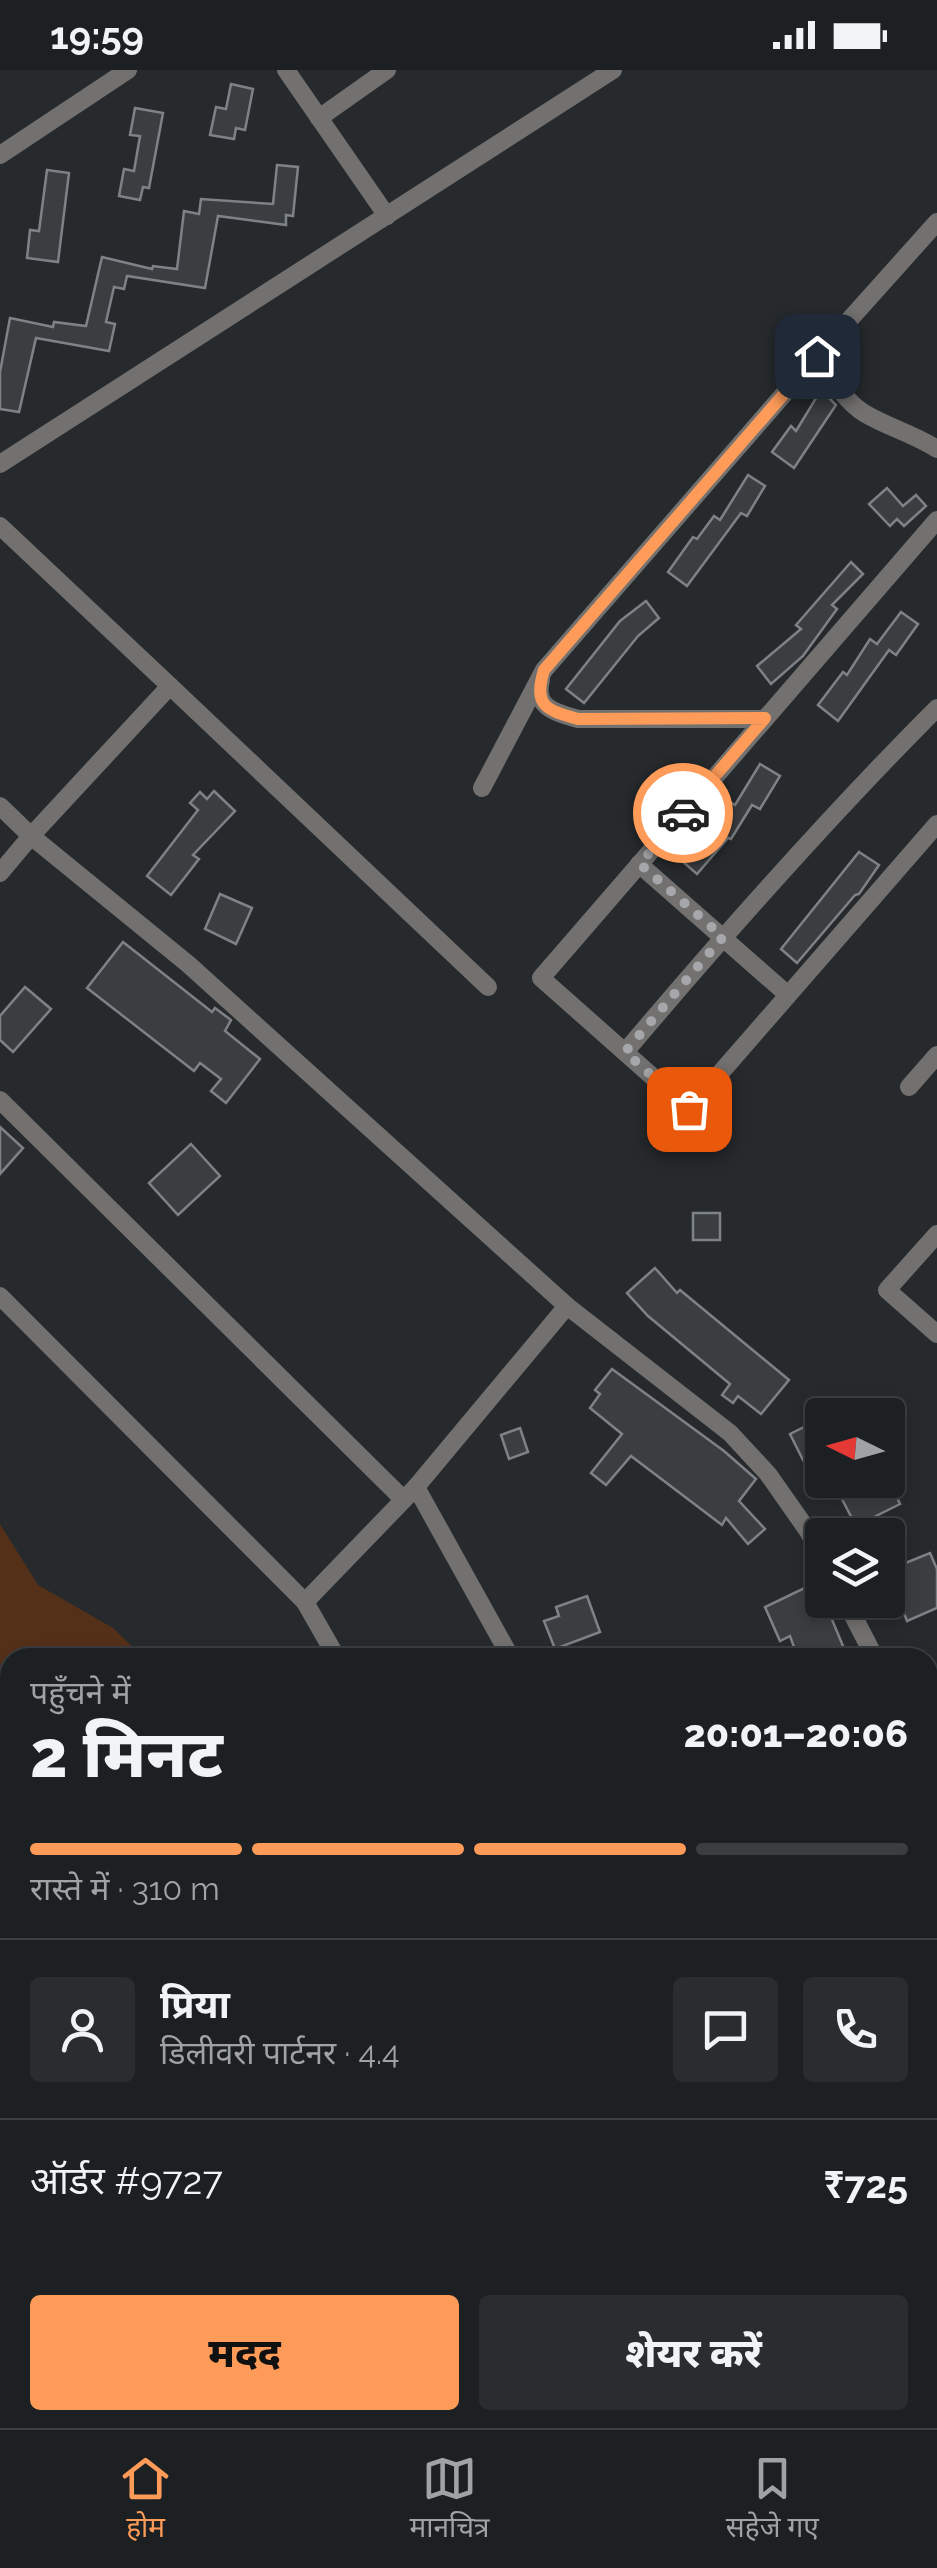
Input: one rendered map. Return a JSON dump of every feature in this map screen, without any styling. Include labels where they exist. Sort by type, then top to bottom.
[{"type":"street","points":[[0,155],[128,70]]},
{"type":"street","points":[[286,70],[386,216]]},
{"type":"street","points":[[319,118],[388,70]]},
{"type":"street","points":[[0,464],[613,70]]},
{"type":"street","points":[[482,788],[544,670],[937,222]]},
{"type":"street","points":[[817,356],[845,396],[864,414],[915,435],[937,449]]},
{"type":"street","points":[[937,520],[541,978],[689,1109],[937,824]]},
{"type":"street","points":[[0,526],[488,987]]},
{"type":"street","points":[[544,670],[538,689],[542,702],[552,712],[578,719],[765,718]]},
{"type":"street","points":[[0,873],[170,686]]},
{"type":"street","points":[[625,1052],[723,937],[870,775],[937,708]]},
{"type":"street","points":[[0,806],[188,964],[567,1306],[730,1433],[768,1474],[805,1527]]},
{"type":"street","points":[[640,864],[788,995]]},
{"type":"street","points":[[909,1086],[937,1055]]},
{"type":"street","points":[[0,1100],[409,1493],[505,1648]]},
{"type":"street","points":[[937,1234],[887,1290],[937,1334]]},
{"type":"street","points":[[0,1296],[305,1602],[331,1648]]},
{"type":"street","points":[[305,1602],[409,1493],[567,1306]]},
{"type":"street","points":[[855,1618],[871,1648]]},
{"type":"shaded area","points":[[0,1524],[38,1585],[113,1628],[134,1648],[0,1648]]},
{"type":"building","points":[[231,84],[253,89],[245,130],[236,128],[234,139],[210,135],[216,107],[226,109]]},
{"type":"building","points":[[135,108],[163,113],[149,188],[143,187],[140,200],[119,196],[124,169],[134,171],[140,136],[130,135]]},
{"type":"building","points":[[277,165],[298,167],[293,216],[286,215],[286,225],[218,216],[205,288],[127,276],[124,289],[114,287],[106,322],[115,324],[109,351],[36,338],[19,412],[0,409],[0,372],[10,318],[53,327],[54,322],[86,326],[102,257],[152,269],[177,269],[184,211],[199,214],[201,199],[273,204]]},
{"type":"building","points":[[47,170],[69,173],[58,262],[27,258],[30,230],[39,231]]},
{"type":"building","points":[[821,390],[836,405],[794,468],[772,452],[791,426],[796,431]]},
{"type":"building","points":[[748,475],[765,486],[747,516],[741,513],[687,586],[668,572],[714,516],[720,520]]},
{"type":"building","points":[[887,488],[903,506],[916,495],[926,506],[904,526],[897,519],[890,526],[869,504]]},
{"type":"building","points":[[851,562],[863,574],[832,605],[837,609],[803,656],[771,684],[757,666],[801,629],[796,625]]},
{"type":"building","points":[[646,601],[659,618],[638,636],[584,703],[566,689],[620,621]]},
{"type":"building","points":[[901,612],[918,624],[896,655],[889,650],[838,721],[818,705],[843,672],[847,675],[870,639],[877,644]]},
{"type":"building","points":[[760,764],[780,776],[760,809],[752,805],[731,839],[697,874],[681,860],[709,827],[712,829],[728,801],[735,805]]},
{"type":"building","points":[[214,791],[235,811],[193,855],[199,859],[171,895],[147,876],[198,810],[190,803],[200,792],[207,799]]},
{"type":"building","points":[[859,852],[879,865],[859,894],[797,963],[781,949]]},
{"type":"building","points":[[220,894],[252,908],[236,944],[205,929]]},
{"type":"building","points":[[123,942],[212,1012],[215,1008],[231,1020],[225,1031],[260,1059],[226,1103],[211,1091],[221,1079],[200,1063],[194,1071],[87,988]]},
{"type":"building","points":[[25,987],[51,1009],[13,1052],[0,1040],[0,1016]]},
{"type":"building","points":[[0,1127],[23,1148],[0,1174]]},
{"type":"building","points":[[191,1144],[220,1176],[178,1215],[149,1183]]},
{"type":"building","points":[[693,1213],[720,1213],[720,1240],[693,1240]]},
{"type":"building","points":[[655,1268],[677,1293],[680,1290],[789,1380],[761,1414],[738,1396],[733,1403],[722,1395],[730,1384],[648,1316],[627,1293]]},
{"type":"building","points":[[612,1369],[756,1479],[739,1501],[765,1529],[748,1544],[726,1518],[722,1525],[631,1456],[606,1485],[591,1473],[622,1434],[590,1408],[600,1394],[595,1390]]},
{"type":"building","points":[[805,1426],[805,1459],[803,1460],[790,1434]]},
{"type":"building","points":[[520,1428],[528,1452],[509,1459],[501,1435]]},
{"type":"building","points":[[841,1498],[897,1498],[900,1504],[872,1518],[852,1518]]},
{"type":"building","points":[[930,1553],[937,1569],[937,1608],[907,1621],[905,1616],[905,1563]]},
{"type":"building","points":[[805,1588],[805,1618],[831,1618],[844,1648],[794,1648],[790,1636],[780,1641],[765,1607]]},
{"type":"building","points":[[587,1596],[600,1632],[555,1648],[544,1621],[559,1616],[556,1607]]},
{"type":"way so far","points":[[683,813],[640,864],[723,937],[625,1052],[689,1109]]},
{"type":"route","points":[[683,813],[765,718],[578,719],[552,712],[542,702],[538,689],[544,670],[817,356]]}]
